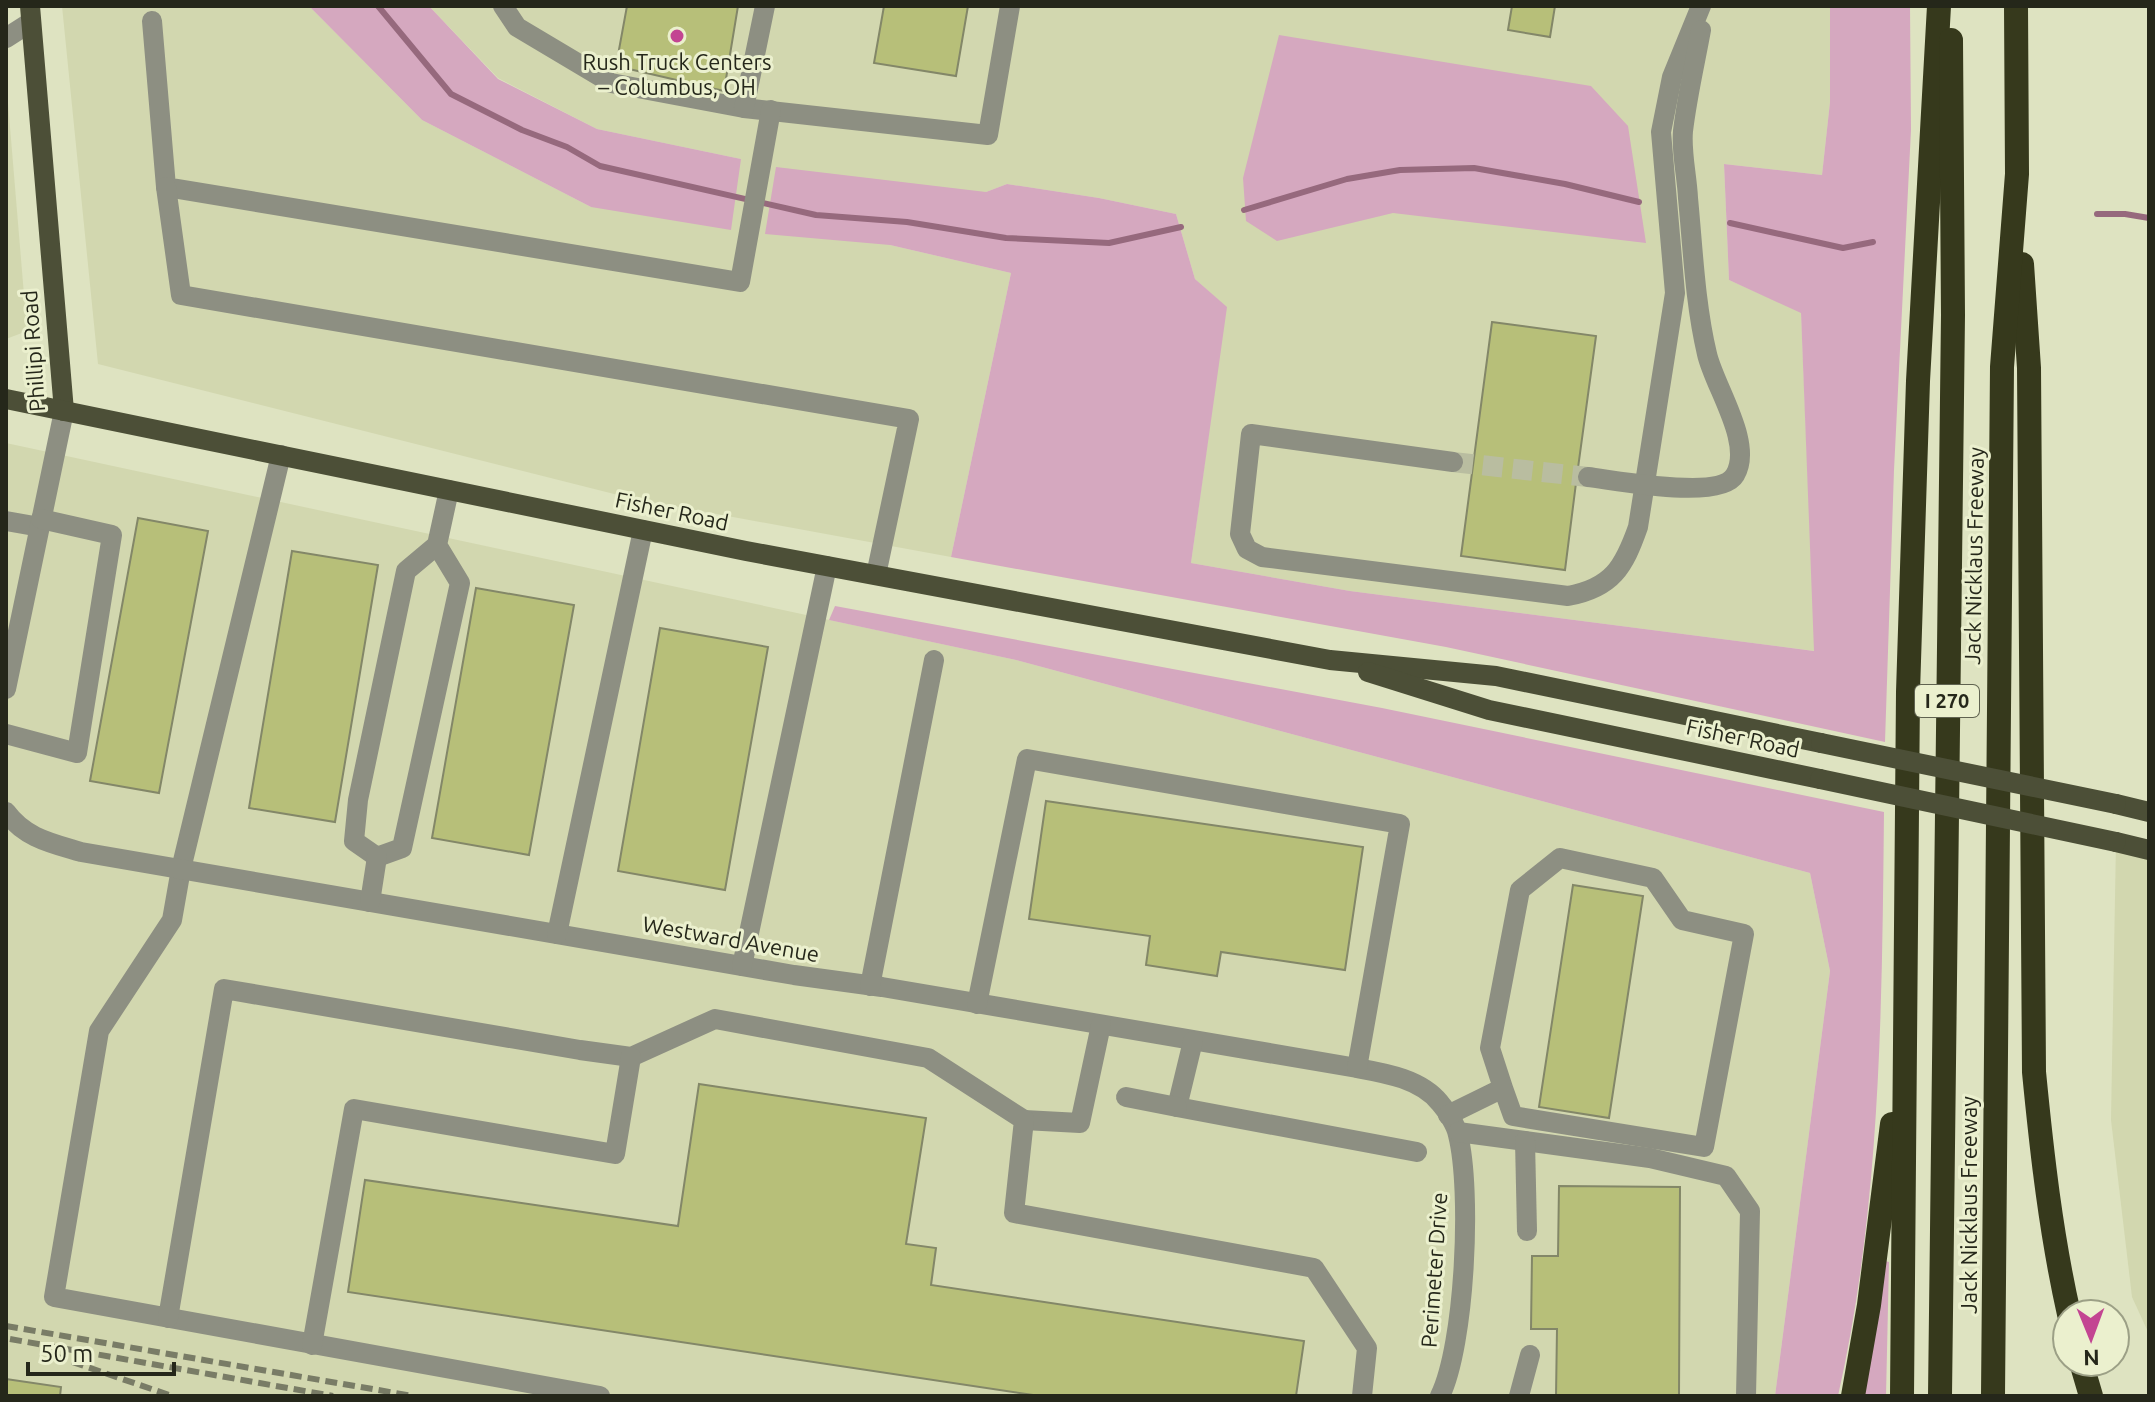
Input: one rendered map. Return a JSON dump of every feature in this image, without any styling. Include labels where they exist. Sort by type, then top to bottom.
[{"type":"highway","points":[[1902,1396],[1908,692],[1918,381],[1939,6]]},
{"type":"highway","name":"Jack Nicklaus Freeway","points":[[1940,1396],[1953,315],[1954,159],[1950,6]]},
{"type":"highway","name":"Jack Nicklaus Freeway","points":[[1993,1396],[2002,367],[2017,174],[2016,6]]},
{"type":"highway","points":[[2017,174],[2029,368],[2034,1072],[2044,1174],[2065,1298]]},
{"type":"highway","points":[[1853,1396],[1869,1305],[1906,1011]]},
{"type":"main road","name":"Phillipi Road","points":[[30,14],[64,411]]},
{"type":"main road","name":"Fisher Road","points":[[6,399],[643,530],[1330,660],[1496,676],[2149,812]]},
{"type":"main road","name":"Fisher Road","points":[[1330,660],[1489,710],[2149,850]]},
{"type":"street","points":[[503,6],[517,27],[611,83],[744,108],[988,135],[1010,6]]},
{"type":"street","points":[[744,108],[765,6]]},
{"type":"street","points":[[1453,462],[1251,434],[1240,534],[1247,549],[1262,557],[1568,596],[1585,593],[1614,576],[1628,554],[1638,527],[1675,293],[1661,132],[1672,77],[1704,6]]},
{"type":"street","points":[[1588,477],[1708,488],[1728,483],[1739,463],[1737,432],[1708,360],[1700,323],[1683,135],[1704,6]]},
{"type":"street","points":[[6,38],[30,14]]},
{"type":"street","points":[[152,21],[166,187],[181,295],[909,419],[876,575]]},
{"type":"street","points":[[166,187],[740,282],[771,110]]},
{"type":"street","name":"Phillipi Road","points":[[6,689],[64,411]]},
{"type":"street","points":[[281,455],[181,869],[172,920],[99,1031],[54,1297],[600,1396]]},
{"type":"street","points":[[377,857],[354,841],[358,800],[406,571],[437,545],[449,490]]},
{"type":"street","points":[[6,521],[40,523],[112,535],[77,753],[6,734]]},
{"type":"street","points":[[557,934],[643,530]]},
{"type":"street","points":[[377,857],[402,848],[460,583],[437,545]]},
{"type":"street","points":[[742,966],[827,566]]},
{"type":"street","points":[[870,986],[934,660]]},
{"type":"street","points":[[977,1004],[1027,759],[1400,824],[1357,1068]]},
{"type":"street","name":"Westward Avenue","points":[[10,817],[34,838],[81,852],[1357,1068],[1414,1083],[1448,1116]]},
{"type":"street","points":[[370,902],[377,857]]},
{"type":"street","points":[[1560,858],[1653,878],[1682,920],[1744,934],[1704,1147],[1513,1116],[1503,1088],[1490,1048],[1520,890],[1560,858]]},
{"type":"street","points":[[168,1318],[224,989],[631,1057],[715,1019],[928,1058],[1024,1120],[1080,1123],[1101,1025]]},
{"type":"street","points":[[1177,1107],[1193,1041]]},
{"type":"street","points":[[312,1345],[354,1109],[615,1154],[631,1057]]},
{"type":"street","points":[[1448,1116],[1503,1088]]},
{"type":"street","points":[[1126,1097],[1417,1152]]},
{"type":"street","points":[[1448,1116],[1525,1141],[1650,1158],[1726,1176],[1750,1211],[1746,1396]]},
{"type":"street","name":"Perimeter Drive","points":[[1440,1396],[1448,1378],[1457,1336],[1465,1226],[1463,1167],[1448,1116]]},
{"type":"street","points":[[1024,1120],[1014,1213],[1314,1268],[1367,1348],[1362,1396]]},
{"type":"street","points":[[1525,1141],[1527,1231]]},
{"type":"street","points":[[1519,1396],[1530,1355]]},
{"type":"shaded area","points":[[62,6],[309,6],[422,120],[591,207],[741,159],[597,129],[498,78],[429,6],[1830,6],[1830,102],[1822,175],[1724,164],[1729,280],[1801,312],[1815,651],[1350,591],[1191,563],[1226,307],[1195,279],[1176,214],[1099,198],[1007,184],[986,192],[890,245],[1011,273],[951,557],[630,498],[98,364]]},
{"type":"shaded area","points":[[309,6],[429,6],[498,79],[597,129],[741,159],[731,230],[591,207],[422,120]]},
{"type":"shaded area","points":[[1830,6],[1910,6],[1911,130],[1894,470],[1885,742],[1446,647],[951,557],[1011,273],[890,245],[765,234],[776,167],[986,192],[1007,184],[1176,214],[1195,279],[1227,307],[1191,563],[1350,591],[1814,651],[1801,313],[1729,280],[1724,164],[1822,175],[1830,102]]},
{"type":"shaded area","points":[[1279,35],[1591,86],[1628,126],[1646,243],[1393,213],[1277,241],[1246,221],[1243,178]]},
{"type":"shaded area","points":[[6,79],[27,331],[6,339]]},
{"type":"shaded area","points":[[6,443],[1016,660],[1810,873],[1830,971],[1775,1396],[6,1396]]},
{"type":"shaded area","points":[[835,606],[1382,708],[1884,812],[1880,1032],[1871,1179],[1863,1252],[1838,1396],[1775,1396],[1830,971],[1810,873],[1016,660],[829,620]]},
{"type":"shaded area","points":[[2116,842],[2149,850],[2149,1334],[2132,1297],[2111,1120]]},
{"type":"shaded area","points":[[1882,1260],[1889,1262],[1886,1396],[1861,1396]]},
{"type":"building","name":"Rush Truck Centers – Columbus, OH","points":[[627,6],[738,6],[724,91],[616,66]]},
{"type":"building","points":[[884,6],[968,6],[956,76],[874,63]]},
{"type":"building","points":[[1512,6],[1555,6],[1550,37],[1508,30]]},
{"type":"building","points":[[1492,322],[1596,336],[1575,474],[1565,570],[1461,556]]},
{"type":"building","points":[[138,518],[208,531],[159,793],[90,781]]},
{"type":"building","points":[[292,551],[378,565],[335,822],[249,808]]},
{"type":"building","points":[[476,588],[574,605],[529,855],[432,838]]},
{"type":"building","points":[[660,628],[768,647],[725,890],[618,871]]},
{"type":"building","points":[[1046,801],[1363,847],[1345,970],[1221,952],[1217,976],[1146,965],[1150,936],[1029,919]]},
{"type":"building","points":[[1573,885],[1643,896],[1609,1118],[1539,1107]]},
{"type":"building","points":[[699,1084],[926,1118],[906,1244],[936,1248],[931,1285],[1304,1341],[1296,1396],[1040,1396],[348,1292],[365,1180],[678,1226]]},
{"type":"building","points":[[1559,1186],[1680,1187],[1679,1396],[1556,1396],[1557,1329],[1531,1329],[1532,1256],[1558,1256]]},
{"type":"building","points":[[6,1379],[61,1387],[60,1396],[6,1396]]},
{"type":"waterway","points":[[378,6],[451,94],[522,130],[567,147],[600,166],[816,215],[907,222],[1006,238],[1109,243],[1181,227]]},
{"type":"waterway","points":[[1244,210],[1347,179],[1400,170],[1474,168],[1565,184],[1639,202]]},
{"type":"waterway","points":[[2097,214],[2149,218]]},
{"type":"waterway","points":[[1730,223],[1843,248],[1873,242]]},
{"type":"tunnel","points":[[1453,462],[1588,477]]},
{"type":"railway","points":[[6,1326],[413,1396]]},
{"type":"railway","points":[[10,1339],[333,1396]]},
{"type":"railway","points":[[55,1356],[172,1396]]},
{"type":"place","name":"Rush Truck Centers – Columbus, OH","points":[[677,36]]}]
